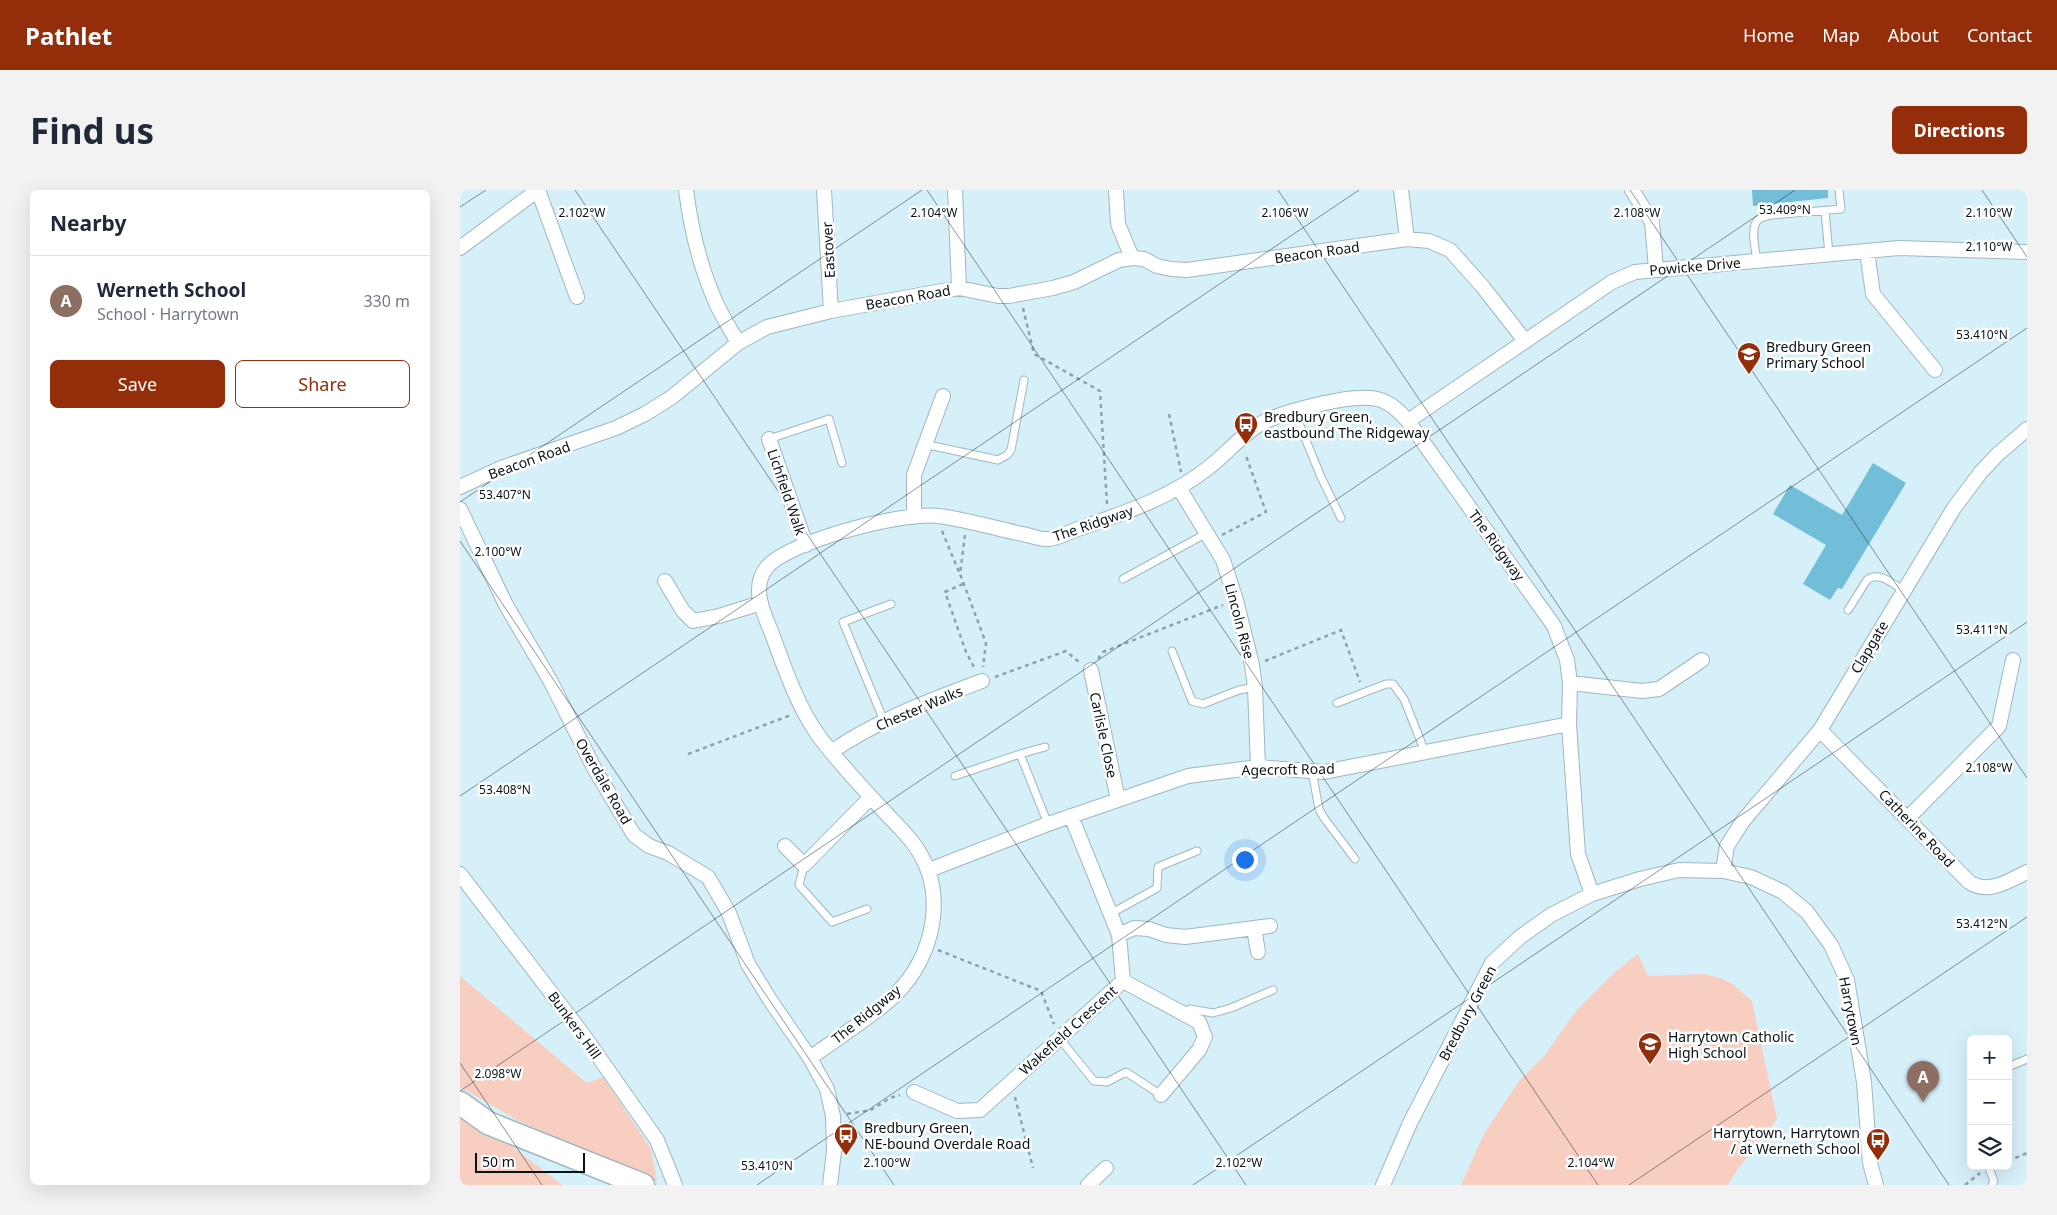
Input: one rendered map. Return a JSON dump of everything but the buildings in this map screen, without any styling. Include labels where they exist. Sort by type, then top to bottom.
[{"type":"main road","points":[[460,1103],[488,1123],[643,1185]]},
{"type":"street","points":[[460,248],[538,190],[577,297]]},
{"type":"street","points":[[686,190],[695,237],[704,270],[717,306],[738,343]]},
{"type":"street","name":"Eastover","points":[[824,190],[831,311]]},
{"type":"street","points":[[955,190],[959,288]]},
{"type":"street","points":[[1116,190],[1118,224],[1132,258]]},
{"type":"street","points":[[1401,190],[1407,239]]},
{"type":"street","points":[[1632,190],[1652,222],[1656,269]]},
{"type":"street","name":"Beacon Road","points":[[460,487],[501,468],[616,428],[645,414],[672,397],[738,343],[767,326],[831,311],[959,288],[998,296],[1054,288],[1074,282],[1119,260],[1132,258],[1144,259],[1157,266],[1187,270],[1407,239],[1429,241],[1450,250],[1483,287],[1525,341]]},
{"type":"street","name":"Powicke Drive","points":[[1408,421],[1623,275],[1656,269],[1899,248],[2027,252]]},
{"type":"street","points":[[1867,251],[1873,294],[1935,370]]},
{"type":"street","points":[[914,517],[914,475],[943,396]]},
{"type":"street","name":"The Ridgway","points":[[810,1058],[893,997],[913,974],[927,946],[933,927],[935,905],[929,870],[912,841],[831,752],[807,718],[781,659],[761,603],[759,585],[764,571],[781,555],[806,545],[862,525],[914,517],[936,516],[1048,539],[1113,517],[1181,487],[1208,468],[1240,440],[1266,421],[1294,411],[1344,400],[1374,398],[1391,405],[1408,421],[1551,620],[1561,640],[1567,660],[1570,683],[1569,724],[1578,854],[1592,894]]},
{"type":"street","name":"Clapgate","points":[[1723,871],[1727,846],[1743,821],[1820,730],[1954,508],[1976,478],[1998,454],[2027,429]]},
{"type":"street","name":"Lichfield Walk","points":[[769,438],[806,545]]},
{"type":"street","name":"Lincoln Rise","points":[[1181,487],[1223,560],[1236,600],[1252,665],[1255,687],[1258,767]]},
{"type":"street","name":"Overdale Road","points":[[460,509],[506,605],[551,682],[594,768],[634,835],[650,846],[668,853],[708,877],[729,912],[748,964],[810,1058],[827,1089],[833,1116],[834,1151],[830,1185]]},
{"type":"street","points":[[665,581],[674,598],[688,618],[693,621],[719,616],[761,603]]},
{"type":"street","points":[[1570,683],[1642,691],[1659,688],[1702,660]]},
{"type":"street","points":[[1908,818],[1999,726],[2013,660]]},
{"type":"street","name":"Carlisle Close","points":[[1091,670],[1118,800]]},
{"type":"street","name":"Chester Walks","points":[[831,752],[848,740],[905,710],[982,681]]},
{"type":"street","name":"Agecroft Road","points":[[929,870],[1048,824],[1188,776],[1258,767],[1324,772],[1569,724]]},
{"type":"street","name":"Catherine Road","points":[[1820,730],[1908,818],[1968,882],[1975,886],[1996,887],[2027,872]]},
{"type":"street","points":[[785,846],[804,865],[871,797]]},
{"type":"street","name":"Wakefield Crescent","points":[[914,1092],[957,1111],[980,1110],[1123,981],[1119,935],[1071,816]]},
{"type":"street","name":"Bredbury Green","points":[[1382,1185],[1410,1123],[1492,963],[1520,937],[1551,915],[1592,894],[1640,879],[1679,870],[1723,871]]},
{"type":"street","name":"Harrytown","points":[[1723,871],[1751,877],[1783,892],[1807,912],[1831,945],[1847,980],[1864,1082],[1870,1163],[1876,1185]]},
{"type":"street","name":"Bunkers Hill","points":[[460,874],[582,1033],[657,1140],[675,1185]]},
{"type":"street","points":[[1119,935],[1134,928],[1149,929],[1166,935],[1184,937],[1270,926]]},
{"type":"street","points":[[1254,928],[1258,952]]},
{"type":"street","points":[[1123,981],[1199,1022],[1205,1037],[1199,1050],[1161,1095]]},
{"type":"street","points":[[1088,1185],[1106,1168]]},
{"type":"lane","points":[[1757,261],[1754,229],[1756,222],[1761,218],[1772,215],[1841,209],[1839,190]]},
{"type":"lane","points":[[1825,211],[1829,254]]},
{"type":"lane","points":[[924,444],[970,456],[1002,459],[1010,450],[1024,380]]},
{"type":"lane","points":[[1294,411],[1321,477],[1341,518]]},
{"type":"lane","points":[[769,438],[829,419],[842,463]]},
{"type":"lane","points":[[1123,579],[1209,537]]},
{"type":"lane","points":[[1848,610],[1867,580],[1871,577],[1878,576],[1903,590]]},
{"type":"lane","points":[[884,721],[843,622],[892,604]]},
{"type":"lane","points":[[1172,651],[1192,701],[1202,704],[1239,690],[1255,687]]},
{"type":"lane","points":[[1337,703],[1386,684],[1393,684],[1404,699],[1425,752]]},
{"type":"lane","points":[[955,776],[1045,747]]},
{"type":"lane","points":[[1020,754],[1048,824]]},
{"type":"lane","points":[[1312,771],[1319,809],[1355,859]]},
{"type":"lane","points":[[1110,914],[1157,888],[1158,867],[1197,851]]},
{"type":"lane","points":[[804,865],[800,885],[832,922],[867,909]]},
{"type":"lane","points":[[1183,1013],[1190,1009],[1212,1013],[1232,1008],[1273,990]]},
{"type":"lane","points":[[1060,1039],[1094,1081],[1107,1082],[1126,1072],[1161,1095]]},
{"type":"lane","points":[[2012,1065],[2027,1059]]},
{"type":"lane","points":[[1990,1170],[1994,1181],[1992,1185]]},
{"type":"path","points":[[1020,294],[1034,354],[1038,354],[1100,391],[1107,503],[1113,517]]},
{"type":"path","points":[[1169,414],[1181,487]]},
{"type":"path","points":[[1209,537],[1266,512],[1240,440]]},
{"type":"path","points":[[936,516],[986,643],[982,681]]},
{"type":"path","points":[[960,574],[967,522]]},
{"type":"path","points":[[964,584],[945,592],[966,652],[982,681]]},
{"type":"path","points":[[982,681],[1066,651],[1074,660],[1091,670],[1103,652],[1236,600]]},
{"type":"path","points":[[1259,662],[1341,630],[1364,693]]},
{"type":"path","points":[[688,754],[791,715],[796,723],[807,718]]},
{"type":"path","points":[[927,946],[1041,991],[1060,1039]]},
{"type":"path","points":[[1007,1085],[1015,1096],[1033,1168]]},
{"type":"path","points":[[833,1116],[871,1110],[890,1098],[914,1092]]},
{"type":"path","points":[[2012,1159],[2027,1153]]},
{"type":"shaded area","name":"Harrytown Catholic High School","points":[[1638,954],[1648,976],[1705,974],[1723,979],[1734,985],[1752,1001],[1777,1119],[1737,1170],[1728,1185],[1461,1185],[1484,1134],[1519,1081],[1544,1056],[1576,1011],[1615,972]]},
{"type":"shaded area","points":[[460,976],[587,1083],[603,1077],[651,1149],[657,1182],[519,1121],[460,1087]]},
{"type":"shaded area","points":[[460,1115],[503,1139],[562,1185],[460,1185]]},
{"type":"place","name":"Bredbury Green Primary School","points":[[1749,375]]},
{"type":"place","name":"Bredbury Green, eastbound The Ridgeway","points":[[1246,445]]},
{"type":"place","name":"Harrytown Catholic High School","points":[[1650,1065]]},
{"type":"place","name":"Werneth School","points":[[1923,1102]]},
{"type":"place","name":"Bredbury Green, NE-bound Overdale Road","points":[[846,1156]]},
{"type":"place","name":"Harrytown, Harrytown / at Werneth School","points":[[1878,1161]]}]
